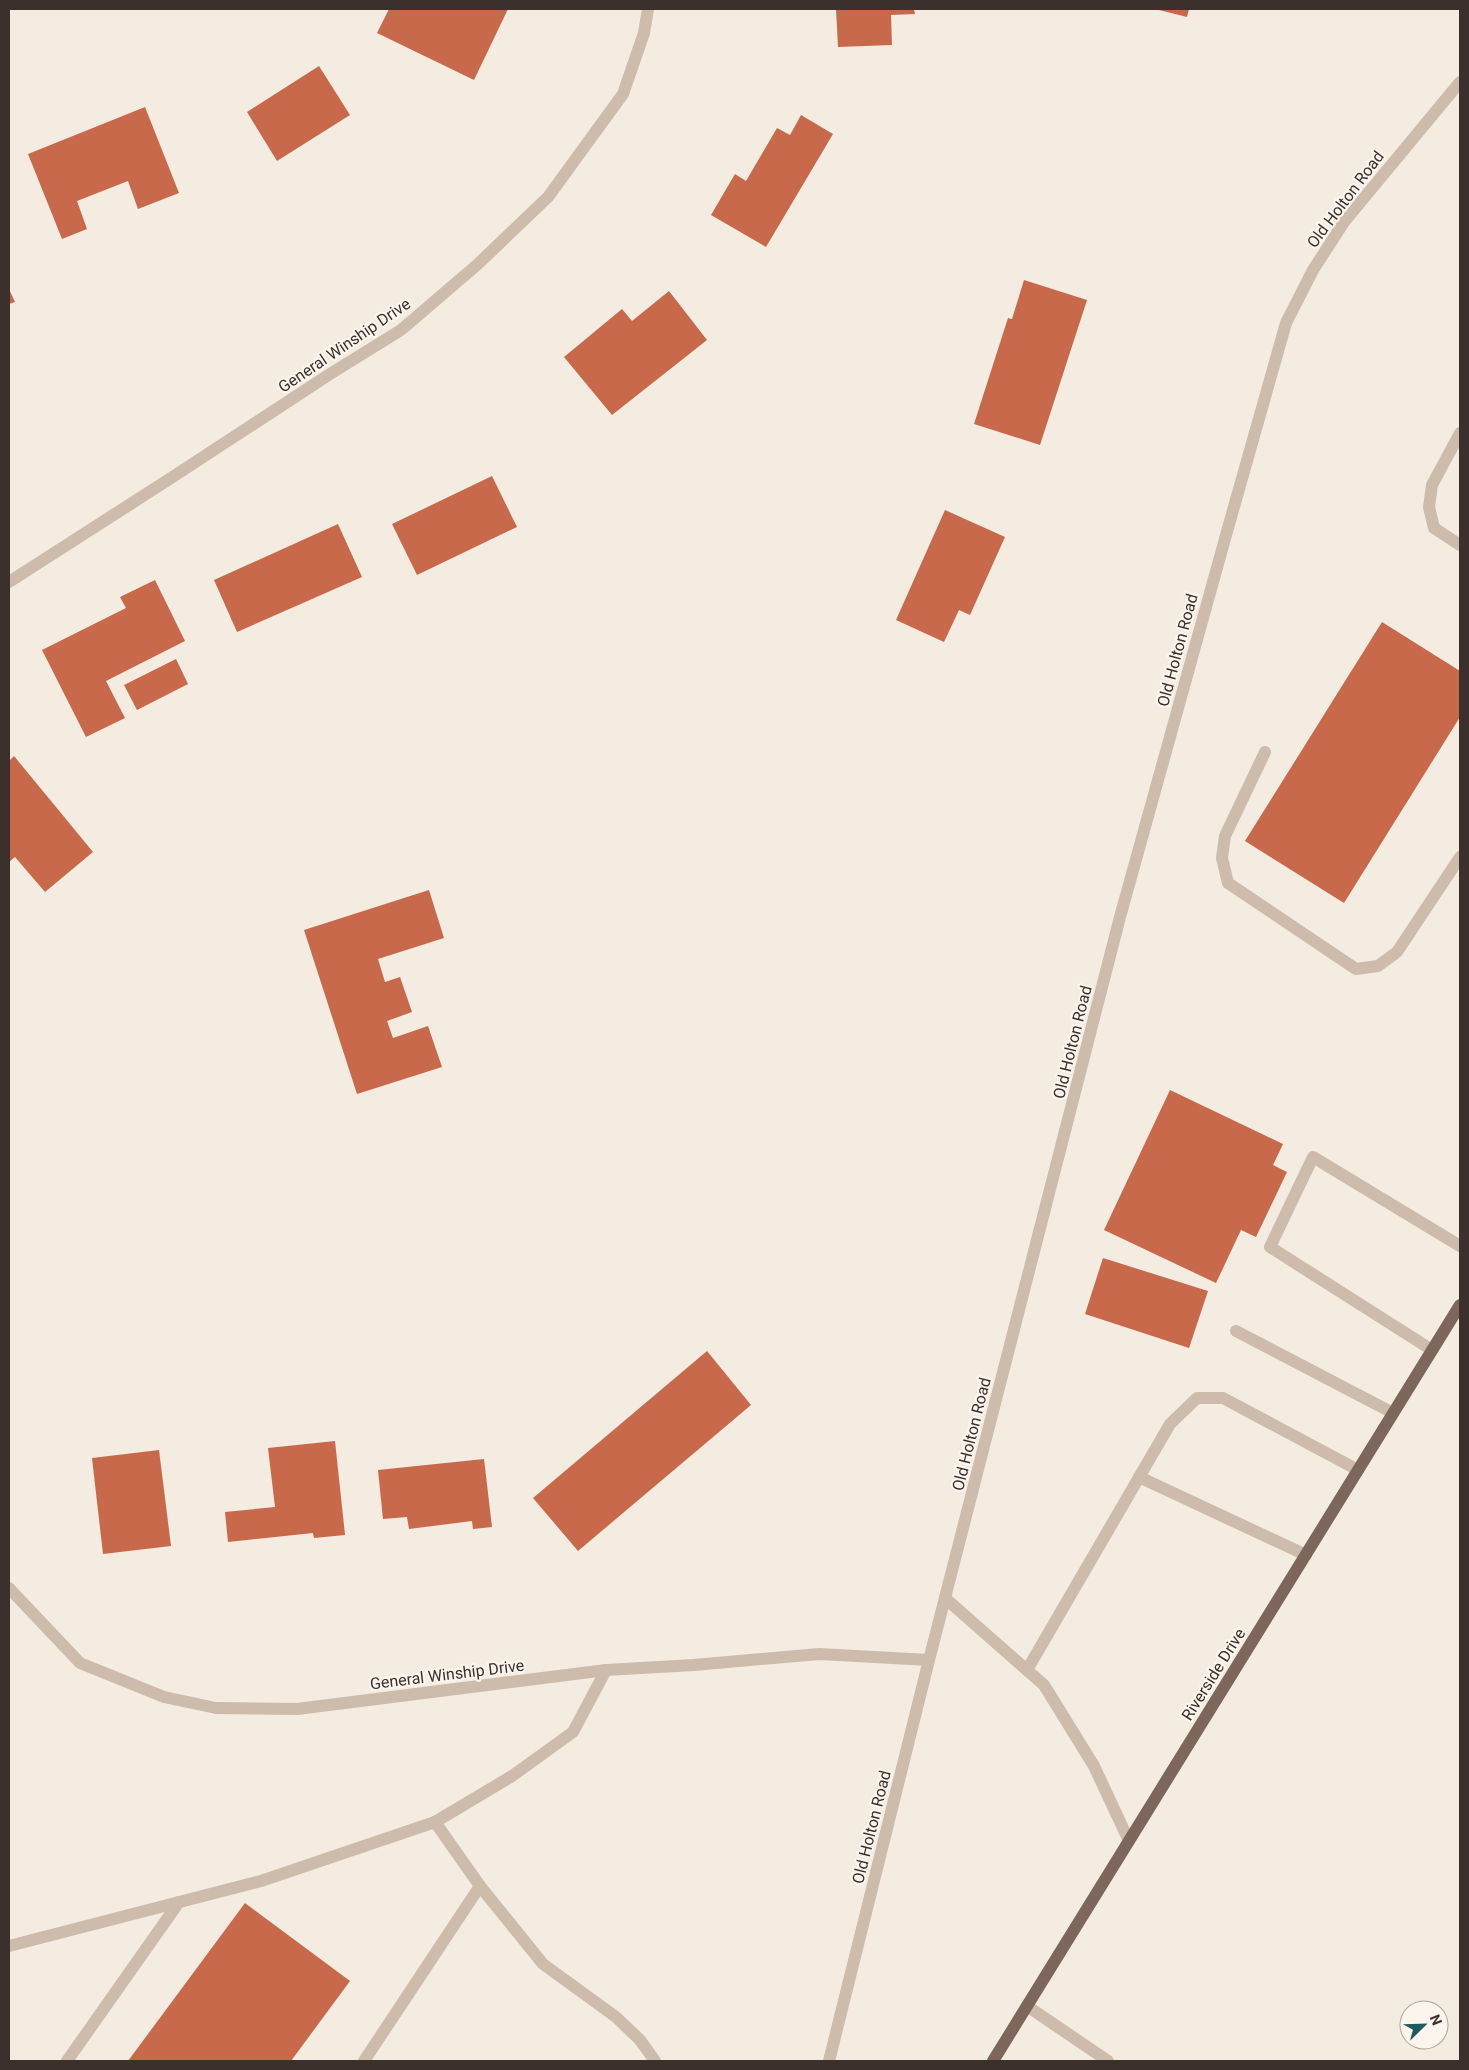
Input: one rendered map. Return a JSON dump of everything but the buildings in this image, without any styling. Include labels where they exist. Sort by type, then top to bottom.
[{"type":"main road","name":"Riverside Drive","points":[[993,2061],[1460,1304]]},
{"type":"street","name":"General Winship Drive","points":[[9,582],[401,330],[478,264],[548,197],[623,94],[644,33],[648,9]]},
{"type":"street","name":"Old Holton Road","points":[[829,2061],[929,1660],[1120,917],[1286,323],[1313,270],[1344,222],[1460,82]]},
{"type":"street","points":[[1460,433],[1432,485],[1429,507],[1434,528],[1460,545]]},
{"type":"street","points":[[1265,752],[1225,836],[1222,858],[1228,883],[1356,969],[1378,966],[1397,952],[1460,857]]},
{"type":"street","points":[[1432,1350],[1270,1247],[1313,1157],[1460,1246]]},
{"type":"street","points":[[1236,1330],[1393,1413]]},
{"type":"street","points":[[1027,1670],[1170,1424],[1197,1398],[1223,1398],[1358,1470]]},
{"type":"street","points":[[1139,1478],[1306,1555]]},
{"type":"street","name":"General Winship Drive","points":[[9,1588],[80,1663],[164,1697],[216,1708],[297,1709],[606,1670],[694,1666],[819,1654],[929,1660]]},
{"type":"street","points":[[945,1598],[1044,1685],[1094,1766],[1128,1841]]},
{"type":"street","points":[[9,1946],[261,1881],[435,1822],[512,1776],[573,1732],[606,1670]]},
{"type":"street","points":[[435,1822],[480,1886],[543,1964],[616,2017],[640,2040],[655,2061]]},
{"type":"street","points":[[364,2061],[480,1886]]},
{"type":"street","points":[[68,2061],[179,1902]]},
{"type":"street","points":[[1026,2006],[1108,2061]]}]
